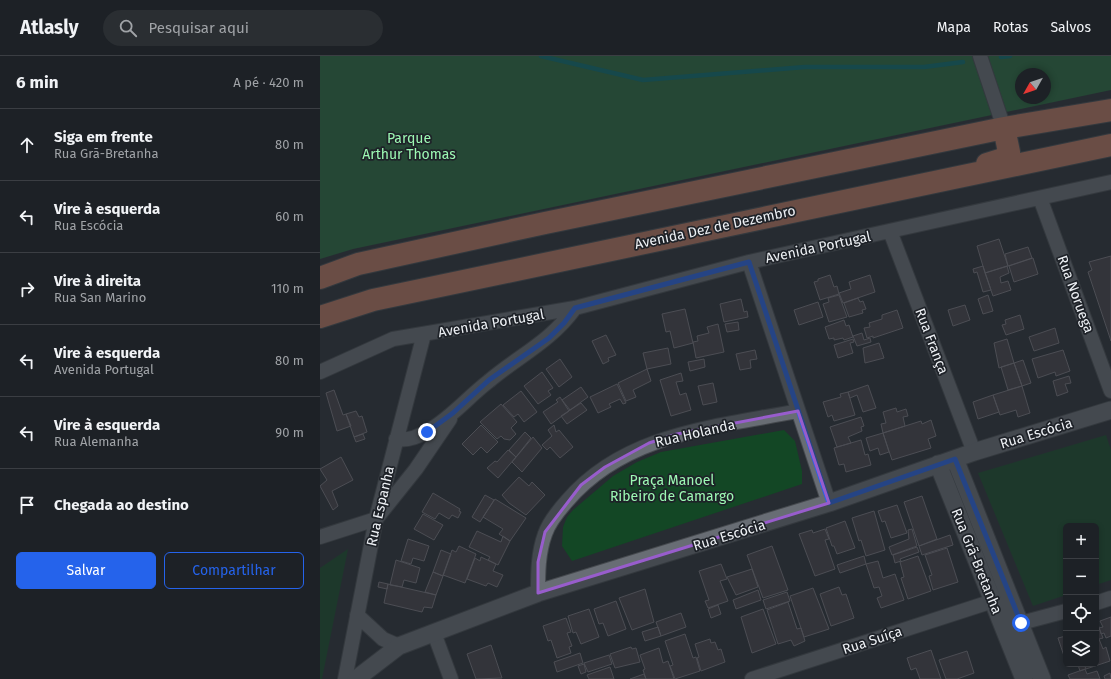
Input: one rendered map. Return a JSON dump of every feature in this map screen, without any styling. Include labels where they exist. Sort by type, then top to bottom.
[{"type":"highway","points":[[320,278],[358,264],[1004,128],[1111,110]]},
{"type":"highway","points":[[956,176],[1006,157],[1010,150],[1004,128]]},
{"type":"highway","name":"Avenida Dez de Dezembro","points":[[320,317],[373,300],[956,176],[1111,145]]},
{"type":"street","points":[[980,56],[1004,128]]},
{"type":"street","name":"Avenida Portugal","points":[[320,372],[393,339],[575,308],[749,262],[1111,182]]},
{"type":"street","name":"Rua Noruega","points":[[1040,198],[1111,391]]},
{"type":"street","name":"Rua França","points":[[890,231],[974,452]]},
{"type":"street","points":[[749,262],[829,503]]},
{"type":"street","points":[[396,439],[407,440],[427,432],[453,413],[489,380],[549,338],[564,323],[575,308]]},
{"type":"street","name":"Rua Espanha","points":[[345,679],[376,519],[424,334]]},
{"type":"street","name":"Rua Holanda","points":[[538,593],[538,562],[545,532],[581,485],[605,467],[649,443],[677,434],[798,411]]},
{"type":"street","points":[[320,537],[376,519],[416,469],[453,413]]},
{"type":"street","name":"Rua Escócia","points":[[356,679],[399,646],[538,593],[829,503],[974,452],[1110,413]]},
{"type":"street","name":"Rua Grã-Bretanha","points":[[955,459],[1042,679]]},
{"type":"street","name":"Rua Grã-Bretanha","points":[[938,464],[1024,679]]},
{"type":"street","points":[[1099,602],[1111,598]]},
{"type":"street","name":"Rua Suíça","points":[[752,679],[993,601]]},
{"type":"street","points":[[1021,623],[1063,612]]},
{"type":"street","points":[[357,615],[384,639],[399,646]]},
{"type":"street","points":[[434,633],[451,679]]},
{"type":"highlighted area","points":[[798,411],[829,503],[538,593],[538,562],[545,532],[581,485],[605,467],[649,443],[677,434]]},
{"type":"green space","name":"Parque Arthur Thomas","points":[[320,56],[1111,56],[1111,90],[1051,103],[1051,68],[1015,68],[1015,104],[1044,104],[353,249],[320,259]]},
{"type":"green space","name":"Praça Manoel Ribeiro de Camargo","points":[[784,430],[795,441],[802,471],[802,484],[572,561],[562,546],[563,527],[567,517],[573,510],[613,476],[637,462],[661,452]]},
{"type":"green space","points":[[1106,435],[1111,450],[1111,580],[1099,584],[1099,523],[1063,523],[1063,596],[1033,606],[978,473]]},
{"type":"green space","points":[[348,549],[322,679],[320,679],[320,568]]},
{"type":"building","points":[[999,239],[1008,266],[985,273],[977,246]]},
{"type":"building","points":[[1028,247],[1032,258],[1008,266],[1005,254]]},
{"type":"building","points":[[1111,256],[1111,341],[1088,272],[1092,270],[1089,262]]},
{"type":"building","points":[[1033,258],[1038,274],[1014,282],[1009,266]]},
{"type":"building","points":[[983,266],[991,290],[983,292],[977,272],[974,273],[973,269]]},
{"type":"building","points":[[1007,266],[1009,273],[1000,277],[1001,283],[1008,281],[1011,290],[993,296],[985,273]]},
{"type":"building","points":[[830,275],[834,287],[837,286],[839,294],[820,300],[814,282]]},
{"type":"building","points":[[870,275],[875,292],[843,303],[839,293],[851,289],[849,282]]},
{"type":"building","points":[[839,295],[847,317],[829,322],[823,304],[829,302],[828,298]]},
{"type":"building","points":[[988,295],[993,311],[983,314],[978,299]]},
{"type":"building","points":[[858,298],[860,302],[863,301],[866,309],[862,310],[863,313],[849,317],[844,303]]},
{"type":"building","points":[[741,299],[744,312],[747,311],[748,317],[724,322],[720,304]]},
{"type":"building","points":[[818,302],[823,317],[799,325],[794,310]]},
{"type":"building","points":[[965,305],[970,320],[953,326],[948,310]]},
{"type":"building","points":[[685,309],[693,343],[674,348],[670,331],[666,332],[662,314]]},
{"type":"building","points":[[897,310],[903,328],[873,338],[873,336],[867,338],[864,328],[870,327],[869,323],[882,319],[882,315]]},
{"type":"building","points":[[1020,315],[1024,329],[1006,335],[1002,325],[1006,324],[1005,320]]},
{"type":"building","points":[[844,320],[846,326],[849,325],[853,337],[844,340],[843,338],[834,340],[834,338],[829,339],[825,327]]},
{"type":"building","points":[[738,322],[739,330],[727,332],[725,324]]},
{"type":"building","points":[[718,324],[724,352],[696,358],[693,342],[698,341],[697,336],[709,333],[707,327]]},
{"type":"building","points":[[1055,328],[1059,343],[1034,351],[1029,337]]},
{"type":"building","points":[[862,333],[864,340],[870,338],[871,342],[857,346],[853,336]]},
{"type":"building","points":[[606,335],[616,355],[608,358],[609,361],[603,364],[592,341]]},
{"type":"building","points":[[853,339],[854,342],[850,343],[853,353],[838,358],[834,345]]},
{"type":"building","points":[[1007,339],[1014,363],[999,368],[994,343]]},
{"type":"building","points":[[879,343],[884,358],[865,363],[863,348]]},
{"type":"building","points":[[668,348],[671,364],[647,369],[643,353]]},
{"type":"building","points":[[755,350],[757,359],[750,360],[751,368],[740,370],[736,354]]},
{"type":"building","points":[[1063,350],[1070,371],[1056,376],[1055,372],[1038,378],[1032,359]]},
{"type":"building","points":[[560,359],[572,377],[559,387],[546,369]]},
{"type":"building","points":[[704,359],[705,367],[690,371],[688,362]]},
{"type":"building","points":[[1023,360],[1031,383],[1022,386],[1014,363]]},
{"type":"building","points":[[1014,363],[1022,386],[1008,390],[1001,367]]},
{"type":"building","points":[[647,369],[651,381],[633,390],[636,397],[626,401],[618,383]]},
{"type":"building","points":[[542,372],[553,388],[548,391],[551,395],[538,404],[524,386]]},
{"type":"building","points":[[681,373],[683,381],[676,382],[680,395],[686,393],[691,410],[671,416],[660,380]]},
{"type":"building","points":[[1069,376],[1071,383],[1065,384],[1068,392],[1057,396],[1053,381]]},
{"type":"building","points":[[713,383],[717,402],[703,405],[698,386]]},
{"type":"building","points":[[617,384],[626,403],[623,404],[620,399],[609,404],[611,407],[598,413],[590,397]]},
{"type":"building","points":[[868,385],[876,408],[863,412],[857,395],[850,398],[848,392]]},
{"type":"building","points":[[1022,386],[1030,413],[1018,417],[1016,410],[1000,415],[993,395]]},
{"type":"building","points":[[581,387],[588,397],[570,410],[562,400]]},
{"type":"building","points":[[334,390],[343,415],[346,414],[351,426],[337,431],[326,393]]},
{"type":"building","points":[[521,391],[537,412],[524,422],[518,414],[514,417],[503,405]]},
{"type":"building","points":[[848,392],[855,415],[834,421],[832,415],[828,417],[823,402],[841,397],[840,394]]},
{"type":"building","points":[[993,395],[999,412],[978,419],[973,402]]},
{"type":"building","points":[[560,397],[569,411],[551,424],[543,412],[558,402],[556,400]]},
{"type":"building","points":[[581,403],[587,410],[567,424],[561,416]]},
{"type":"building","points":[[501,404],[517,422],[511,428],[516,434],[510,440],[504,439],[501,436],[497,439],[480,422]]},
{"type":"building","points":[[896,408],[897,412],[906,409],[908,416],[903,417],[905,426],[883,433],[881,424],[886,423],[883,412]]},
{"type":"building","points":[[356,411],[359,417],[362,416],[367,432],[354,437],[346,414]]},
{"type":"building","points":[[861,417],[864,426],[861,427],[862,431],[848,437],[851,443],[837,447],[830,427]]},
{"type":"building","points":[[931,420],[936,436],[928,439],[931,448],[892,460],[883,433],[921,421],[922,424]]},
{"type":"building","points":[[481,425],[498,442],[487,453],[481,447],[473,455],[462,444]]},
{"type":"building","points":[[554,425],[556,432],[559,430],[573,447],[560,458],[550,447],[547,450],[542,445],[552,436],[548,430]]},
{"type":"building","points":[[525,432],[531,438],[516,457],[509,450]]},
{"type":"building","points":[[883,433],[889,452],[880,455],[878,448],[870,451],[866,438]]},
{"type":"building","points":[[363,434],[365,439],[356,442],[354,437]]},
{"type":"building","points":[[533,437],[542,448],[522,472],[512,462]]},
{"type":"building","points":[[861,440],[865,455],[868,454],[871,465],[846,472],[844,464],[839,465],[834,448]]},
{"type":"building","points":[[508,450],[516,457],[498,478],[487,468],[495,461],[497,462]]},
{"type":"building","points":[[341,457],[353,480],[332,491],[338,506],[333,510],[320,486],[327,480],[320,469]]},
{"type":"building","points":[[519,477],[529,486],[532,482],[545,495],[526,515],[509,503],[502,495]]},
{"type":"building","points":[[433,493],[460,509],[459,511],[461,512],[458,518],[452,515],[449,519],[439,513],[435,519],[422,512]]},
{"type":"building","points":[[485,495],[494,500],[480,522],[472,517]]},
{"type":"building","points":[[922,496],[937,539],[919,546],[904,502]]},
{"type":"building","points":[[495,499],[526,518],[510,541],[499,534],[503,529],[483,517]]},
{"type":"building","points":[[897,505],[907,533],[891,538],[885,521],[882,522],[878,511]]},
{"type":"building","points":[[874,511],[885,550],[866,556],[861,540],[859,541],[852,518]]},
{"type":"building","points":[[423,514],[443,525],[434,540],[414,529]]},
{"type":"building","points":[[845,521],[855,548],[837,554],[834,546],[832,546],[826,528]]},
{"type":"building","points":[[825,529],[829,539],[825,540],[835,569],[815,576],[799,534],[812,530],[813,533]]},
{"type":"building","points":[[912,529],[917,546],[892,555],[889,547],[909,539],[908,530]]},
{"type":"building","points":[[477,531],[501,542],[503,536],[510,541],[498,565],[488,560],[490,557],[469,547]]},
{"type":"building","points":[[950,535],[953,545],[922,555],[919,546]]},
{"type":"building","points":[[408,539],[429,546],[424,561],[413,558],[411,564],[401,561]]},
{"type":"building","points":[[459,546],[476,554],[465,583],[443,575],[452,550],[456,552]]},
{"type":"building","points":[[772,546],[788,590],[763,598],[747,555]]},
{"type":"building","points":[[917,547],[919,552],[900,559],[901,561],[895,563],[893,555]]},
{"type":"building","points":[[947,548],[958,582],[933,590],[929,576],[932,575],[925,555]]},
{"type":"building","points":[[441,550],[451,554],[443,576],[433,572]]},
{"type":"building","points":[[864,556],[866,564],[840,573],[837,565]]},
{"type":"building","points":[[918,556],[931,591],[908,599],[901,578],[904,577],[900,562]]},
{"type":"building","points":[[481,557],[496,564],[493,571],[503,575],[497,587],[488,583],[486,586],[467,579],[475,558],[480,561]]},
{"type":"building","points":[[396,560],[420,568],[416,583],[404,580],[402,587],[390,585]]},
{"type":"building","points":[[878,561],[883,578],[895,574],[904,600],[881,608],[877,598],[882,596],[879,587],[874,588],[866,564]]},
{"type":"building","points":[[721,564],[727,579],[720,581],[728,601],[708,608],[705,601],[709,600],[699,571]]},
{"type":"building","points":[[752,569],[758,587],[736,595],[727,577]]},
{"type":"building","points":[[433,572],[443,576],[436,595],[425,592]]},
{"type":"building","points":[[379,582],[388,584],[387,589],[378,587]]},
{"type":"building","points":[[388,584],[436,595],[432,608],[424,607],[422,612],[384,603]]},
{"type":"building","points":[[839,587],[842,595],[846,594],[854,618],[831,626],[820,594]]},
{"type":"building","points":[[813,588],[829,629],[804,637],[790,596]]},
{"type":"building","points":[[645,589],[654,622],[632,630],[619,598]]},
{"type":"building","points":[[758,590],[761,600],[736,609],[733,600]]},
{"type":"building","points":[[787,592],[790,601],[766,609],[763,600]]},
{"type":"building","points":[[616,601],[626,629],[608,636],[603,623],[599,624],[594,609]]},
{"type":"building","points":[[788,602],[797,629],[801,628],[805,641],[794,646],[791,640],[778,644],[767,610]]},
{"type":"building","points":[[718,605],[721,614],[711,618],[708,609]]},
{"type":"building","points":[[589,609],[599,637],[581,644],[576,632],[573,633],[568,616]]},
{"type":"building","points":[[763,609],[776,644],[752,653],[741,617]]},
{"type":"building","points":[[681,613],[686,627],[661,636],[656,622]]},
{"type":"building","points":[[1111,617],[1111,636],[1106,638],[1104,633],[1101,634],[1099,628],[1103,627],[1100,621]]},
{"type":"building","points":[[566,618],[571,632],[567,633],[572,646],[569,647],[571,653],[557,658],[551,640],[548,641],[543,626]]},
{"type":"building","points":[[658,627],[661,636],[645,641],[642,632]]},
{"type":"building","points":[[1099,627],[1103,638],[1099,639]]},
{"type":"building","points":[[685,634],[693,658],[696,657],[700,671],[675,679],[670,666],[673,665],[665,641]]},
{"type":"building","points":[[1063,637],[1063,653],[1058,638]]},
{"type":"building","points":[[710,639],[711,643],[715,642],[718,650],[721,649],[725,662],[701,671],[695,644]]},
{"type":"building","points":[[1099,639],[1103,649],[1106,647],[1110,661],[1099,665]]},
{"type":"building","points":[[491,645],[502,678],[476,679],[467,654]]},
{"type":"building","points":[[631,647],[632,649],[636,648],[640,662],[615,668],[610,654]]},
{"type":"building","points":[[659,648],[663,663],[668,661],[674,679],[646,679],[643,670],[645,669],[640,655]]},
{"type":"building","points":[[931,650],[941,679],[920,679],[916,668],[911,670],[907,658]]},
{"type":"building","points":[[967,651],[974,673],[957,679],[946,679],[939,660]]},
{"type":"building","points":[[580,653],[583,663],[557,672],[554,662]]},
{"type":"building","points":[[609,655],[612,664],[588,672],[584,663]]},
{"type":"building","points":[[584,664],[586,672],[581,674],[578,666]]},
{"type":"building","points":[[610,667],[614,679],[589,679],[587,675]]},
{"type":"building","points":[[1079,667],[1085,667],[1086,669],[1080,671]]},
{"type":"building","points":[[1085,669],[1087,674],[1097,671],[1100,679],[1070,679],[1068,675]]},
{"type":"building","points":[[1110,673],[1111,679],[1105,679],[1104,676]]},
{"type":"building","points":[[644,674],[646,679],[630,679]]},
{"type":"waterway","points":[[541,56],[643,80],[805,67],[924,67],[963,62]]},
{"type":"waterway","points":[[1001,57],[1010,56]]},
{"type":"route","points":[[427,432],[453,413],[489,380],[549,338],[564,323],[575,308],[749,262],[829,503],[955,459],[1021,623]]}]
